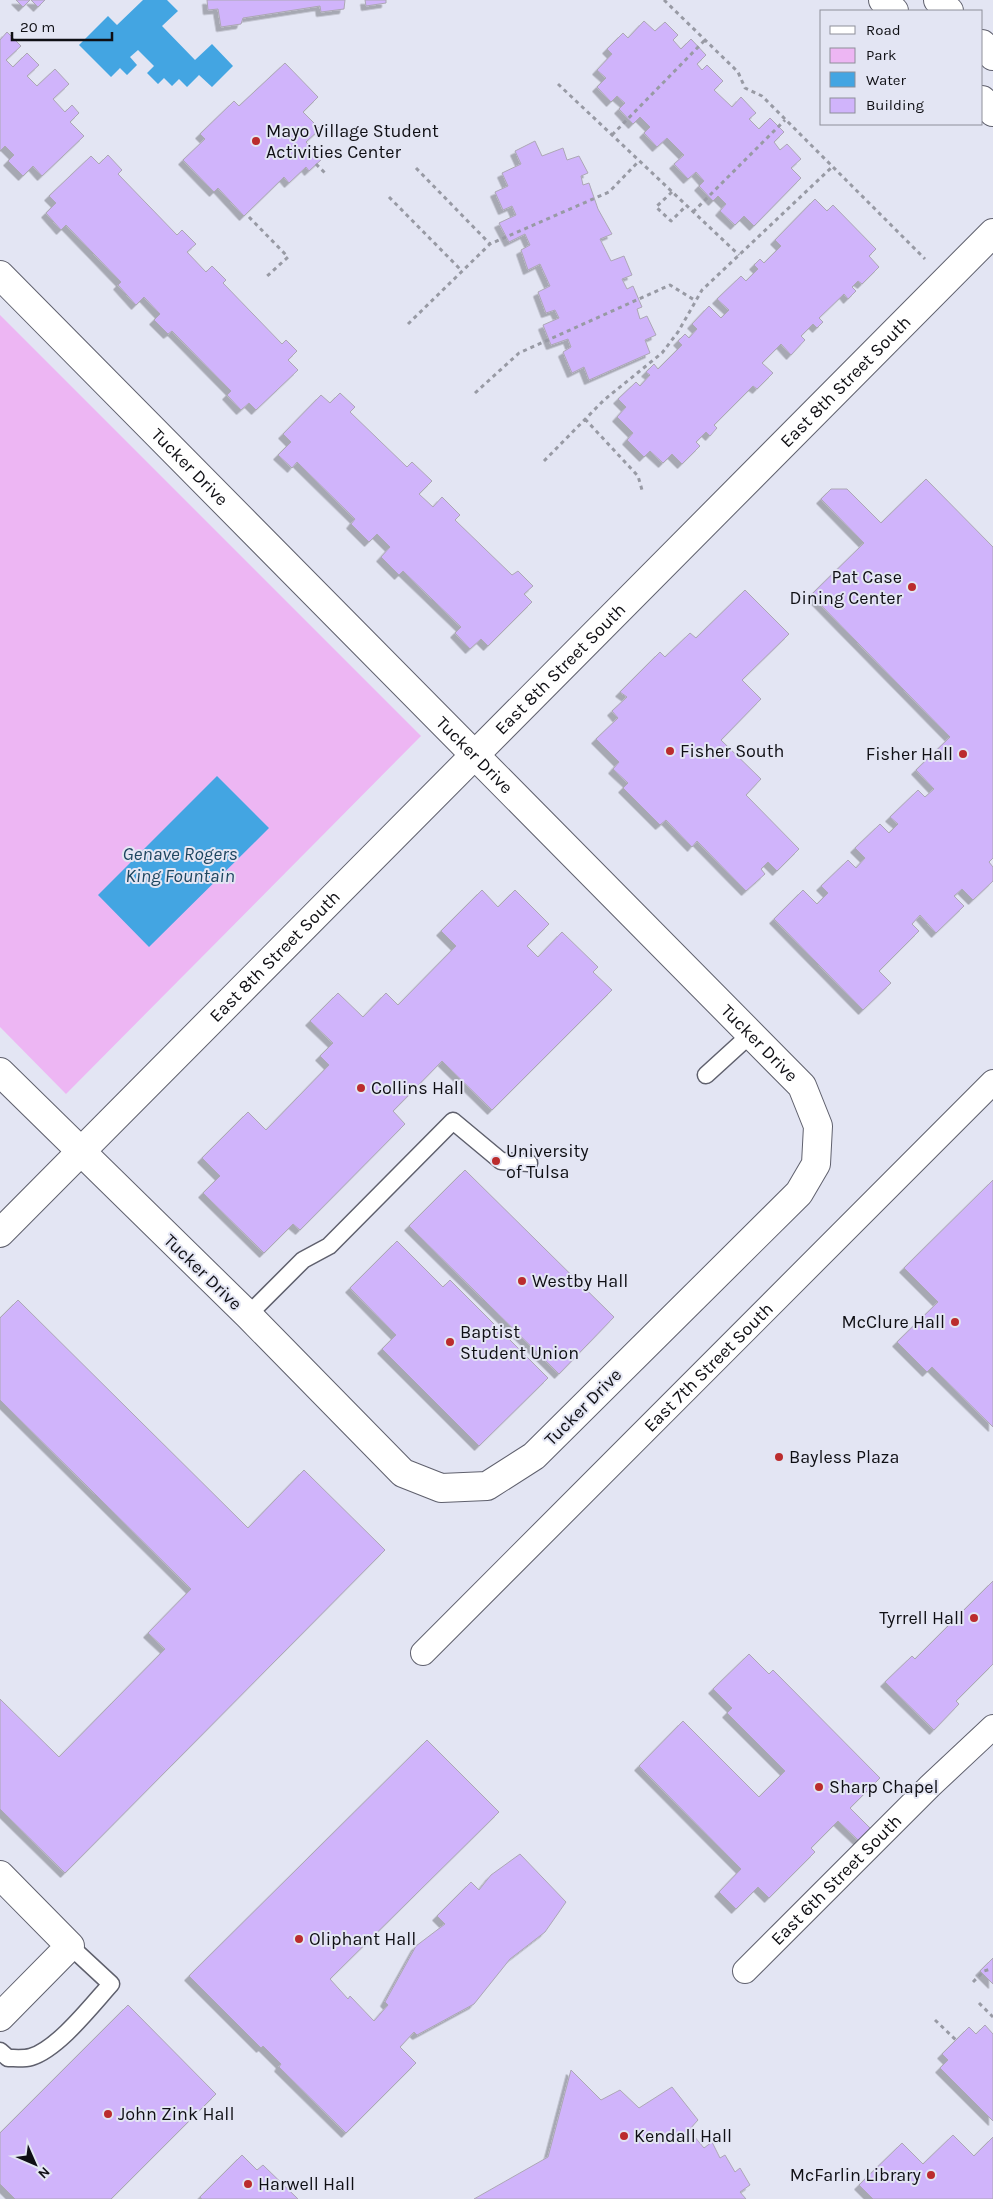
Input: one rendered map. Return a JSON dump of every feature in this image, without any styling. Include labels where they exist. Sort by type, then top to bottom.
[{"type":"street","points":[[883,0],[893,10]]},
{"type":"street","points":[[938,0],[948,10]]},
{"type":"street","points":[[983,45],[993,56]]},
{"type":"street","points":[[983,101],[993,112]]},
{"type":"street","name":"East 8th Street South","points":[[0,1233],[993,233]]},
{"type":"street","name":"Tucker Drive","points":[[0,275],[802,1086],[818,1126],[816,1164],[799,1193],[534,1456],[486,1486],[441,1488],[403,1473],[248,1316],[0,1072]]},
{"type":"street","name":"East 7th Street South","points":[[423,1653],[993,1082]]},
{"type":"street","name":"East 6th Street South","points":[[745,1972],[930,1786],[993,1728]]},
{"type":"street","points":[[0,1875],[70,1946],[0,2017]]},
{"type":"lane","points":[[706,1075],[751,1034]]},
{"type":"lane","points":[[248,1316],[303,1260],[329,1246],[454,1121],[501,1161],[529,1163]]},
{"type":"lane","points":[[0,2051],[8,2058],[30,2057],[44,2051],[75,2024],[111,1984],[70,1946]]},
{"type":"path","points":[[664,0],[738,72],[745,88],[762,96],[929,263]]},
{"type":"path","points":[[612,135],[705,40]]},
{"type":"path","points":[[558,84],[739,256]]},
{"type":"path","points":[[693,212],[785,120]]},
{"type":"path","points":[[408,324],[490,244],[609,192],[639,161]]},
{"type":"path","points":[[316,164],[325,174]]},
{"type":"path","points":[[544,461],[604,400],[662,353],[678,332],[702,290],[832,167]]},
{"type":"path","points":[[416,168],[490,244]]},
{"type":"path","points":[[672,192],[656,207],[671,221],[686,206]]},
{"type":"path","points":[[389,197],[462,271]]},
{"type":"path","points":[[249,217],[288,257],[265,278]]},
{"type":"path","points":[[475,393],[519,353],[670,285],[696,301]]},
{"type":"path","points":[[585,419],[638,476],[642,490]]},
{"type":"path","points":[[973,1982],[984,1971],[991,1969]]},
{"type":"path","points":[[979,2002],[993,2017]]},
{"type":"path","points":[[935,2020],[956,2040]]},
{"type":"green space","points":[[0,315],[421,736],[66,1094],[0,1027]]},
{"type":"water","points":[[143,0],[167,0],[178,11],[162,26],[195,60],[212,44],[233,66],[212,87],[199,75],[187,87],[179,79],[172,86],[164,78],[158,84],[147,73],[154,66],[138,50],[130,57],[137,65],[127,75],[120,68],[111,77],[79,45],[108,16],[117,25]]},
{"type":"water","name":"Genave Rogers King Fountain","points":[[217,776],[269,828],[149,947],[98,895]]},
{"type":"building","points":[[16,0],[30,0],[23,7]]},
{"type":"building","points":[[31,0],[45,0],[38,7]]},
{"type":"building","points":[[207,0],[345,0],[344,9],[321,12],[320,6],[243,18],[241,24],[221,27],[218,9],[208,10]]},
{"type":"building","points":[[365,0],[386,0],[386,3],[366,6]]},
{"type":"building","points":[[644,21],[655,31],[665,22],[678,35],[673,40],[681,49],[691,39],[706,55],[697,64],[702,70],[707,65],[723,81],[714,90],[732,107],[741,97],[756,113],[749,119],[759,129],[770,118],[784,132],[774,142],[780,150],[787,144],[801,159],[791,168],[801,178],[754,226],[744,216],[735,225],[720,211],[726,204],[718,196],[713,201],[699,186],[704,181],[696,172],[688,179],[674,164],[684,155],[667,138],[657,147],[644,133],[650,127],[640,117],[633,124],[619,109],[625,103],[617,96],[611,102],[597,87],[606,78],[597,70],[612,54],[607,49],[623,33],[628,38]]},
{"type":"building","points":[[7,32],[21,46],[6,60],[13,67],[27,53],[39,65],[27,76],[37,86],[55,69],[69,84],[53,99],[65,112],[72,105],[79,113],[70,122],[84,136],[42,176],[33,166],[23,176],[8,161],[14,155],[5,146],[0,151],[0,40]]},
{"type":"building","name":"Mayo Village Student Activities Center","points":[[285,63],[318,97],[303,112],[320,129],[306,142],[322,159],[309,171],[306,167],[289,183],[284,177],[244,216],[218,188],[214,192],[183,160],[205,139],[200,134],[234,101],[239,106]]},
{"type":"building","points":[[535,141],[542,156],[563,148],[567,160],[579,156],[588,173],[581,176],[583,185],[589,183],[598,209],[612,234],[600,239],[611,261],[624,256],[632,275],[622,279],[627,289],[633,286],[642,307],[637,309],[640,319],[647,316],[656,335],[645,340],[650,353],[589,380],[584,367],[572,373],[563,352],[571,347],[568,339],[551,345],[543,325],[559,318],[555,310],[546,313],[538,292],[550,286],[540,264],[528,270],[521,250],[530,245],[525,234],[509,242],[499,223],[516,215],[512,206],[503,210],[495,192],[508,186],[502,173],[521,164],[515,151]]},
{"type":"building","points":[[108,155],[122,170],[118,174],[177,235],[182,230],[196,244],[187,252],[206,272],[212,266],[226,280],[223,283],[282,344],[286,340],[297,351],[288,360],[298,370],[256,410],[249,403],[241,410],[227,395],[231,391],[172,331],[168,334],[154,320],[160,314],[144,297],[136,305],[118,285],[121,282],[66,225],[61,230],[46,213],[56,203],[49,196],[91,156],[99,164]]},
{"type":"building","points":[[815,199],[827,211],[833,205],[876,249],[869,256],[879,267],[862,284],[858,281],[852,287],[856,291],[848,299],[844,294],[819,318],[823,322],[817,328],[813,324],[801,336],[805,340],[791,355],[781,344],[762,363],[773,373],[757,389],[753,386],[714,425],[717,428],[710,436],[706,432],[696,442],[700,446],[682,464],[672,454],[663,463],[650,451],[644,457],[627,440],[633,433],[617,417],[626,407],[618,399],[636,382],[640,386],[650,375],[646,372],[654,364],[658,369],[682,345],[678,341],[685,334],[689,338],[697,329],[692,324],[709,306],[721,318],[729,310],[717,299],[741,276],[746,281],[758,269],[754,265],[760,259],[764,263],[781,246],[775,240]]},
{"type":"building","points":[[340,393],[355,407],[350,412],[407,467],[412,462],[432,481],[419,494],[433,507],[442,497],[460,515],[455,520],[512,575],[518,571],[533,586],[524,594],[532,602],[488,646],[481,639],[470,649],[455,633],[461,627],[403,571],[399,575],[381,557],[390,547],[377,534],[369,542],[351,524],[355,519],[297,462],[292,468],[278,455],[291,442],[283,434],[321,395],[330,403]]},
{"type":"building","name":"Fisher Hall","points":[[926,479],[993,547],[993,858],[989,862],[993,867],[993,881],[973,900],[962,889],[954,896],[964,906],[936,933],[920,915],[912,924],[919,931],[879,971],[891,983],[863,1010],[774,919],[803,890],[817,904],[828,893],[821,886],[848,860],[856,868],[865,858],[855,848],[880,824],[889,833],[898,824],[890,817],[918,790],[925,797],[934,789],[916,770],[950,737],[811,595],[864,543],[821,499],[831,489],[847,489],[881,523]]},
{"type":"building","name":"Fisher South","points":[[745,590],[789,634],[742,680],[761,699],[721,740],[761,779],[746,795],[799,849],[777,871],[768,862],[761,869],[765,874],[746,891],[697,841],[692,847],[666,820],[660,825],[623,788],[628,783],[613,769],[619,762],[596,739],[618,718],[612,711],[627,697],[620,692],[660,652],[665,657],[690,633],[696,638]]},
{"type":"building","name":"Collins Hall","points":[[482,890],[498,907],[515,890],[549,924],[527,946],[538,957],[562,932],[598,967],[593,972],[612,990],[492,1110],[442,1061],[393,1111],[405,1124],[300,1230],[293,1224],[264,1253],[203,1193],[220,1176],[202,1158],[248,1112],[266,1130],[329,1065],[320,1056],[333,1043],[310,1021],[338,993],[363,1017],[386,993],[398,1005],[456,946],[441,931]]},
{"type":"building","name":"Westby Hall","points":[[465,1170],[614,1317],[559,1374],[409,1226]]},
{"type":"building","name":"McClure Hall","points":[[993,1180],[993,1427],[932,1367],[927,1372],[897,1342],[938,1302],[904,1268]]},
{"type":"building","name":"Baptist Student Union","points":[[397,1241],[443,1287],[450,1280],[548,1378],[479,1446],[382,1349],[396,1335],[350,1288]]},
{"type":"building","points":[[18,1300],[248,1528],[304,1470],[385,1550],[65,1873],[0,1809],[0,1699],[59,1757],[165,1649],[148,1633],[191,1589],[0,1400],[0,1318]]},
{"type":"building","name":"Tyrrell Hall","points":[[993,1581],[993,1664],[956,1701],[959,1704],[934,1730],[885,1682],[912,1656],[915,1659]]},
{"type":"building","name":"Sharp Chapel","points":[[749,1654],[769,1674],[773,1670],[880,1778],[850,1808],[871,1829],[859,1841],[838,1821],[811,1848],[815,1852],[769,1898],[758,1887],[736,1909],[719,1892],[741,1869],[639,1766],[683,1721],[759,1797],[785,1771],[727,1713],[732,1708],[713,1689]]},
{"type":"building","name":"Oliphant Hall","points":[[427,1740],[499,1812],[330,1979],[348,1999],[350,1996],[374,2021],[388,2005],[385,2002],[416,1946],[445,1924],[437,1916],[471,1882],[479,1890],[491,1875],[520,1854],[566,1902],[545,1932],[510,1959],[474,2004],[417,2035],[414,2032],[400,2047],[416,2063],[346,2133],[279,2067],[281,2064],[263,2046],[261,2048],[189,1976]]},
{"type":"building","points":[[993,1958],[993,1984],[980,1971]]},
{"type":"building","name":"John Zink Hall","points":[[128,2005],[216,2094],[111,2199],[15,2199],[0,2184],[0,2133]]},
{"type":"building","points":[[985,2025],[993,2034],[993,2121],[940,2068],[948,2060],[942,2054],[969,2027],[976,2034]]},
{"type":"building","name":"Kendall Hall","points":[[571,2070],[601,2100],[620,2090],[639,2108],[672,2087],[698,2120],[689,2130],[704,2148],[712,2142],[720,2158],[725,2155],[735,2172],[740,2168],[750,2185],[740,2192],[746,2199],[474,2199],[548,2157]]},
{"type":"building","name":"McFarlin Library","points":[[953,2135],[974,2156],[993,2137],[993,2199],[873,2199],[859,2185],[902,2143],[923,2164]]},
{"type":"building","name":"Harwell Hall","points":[[242,2155],[257,2170],[263,2165],[298,2199],[202,2199],[200,2197]]},
{"type":"place","name":"Mayo Village Student Activities Center","points":[[256,141]]},
{"type":"place","name":"Pat Case Dining Center","points":[[912,587]]},
{"type":"place","name":"Fisher South","points":[[670,751]]},
{"type":"place","name":"Fisher Hall","points":[[963,754]]},
{"type":"place","name":"Collins Hall","points":[[361,1088]]},
{"type":"place","name":"University of Tulsa","points":[[496,1161]]},
{"type":"place","name":"Westby Hall","points":[[522,1281]]},
{"type":"place","name":"McClure Hall","points":[[955,1322]]},
{"type":"place","name":"Baptist Student Union","points":[[450,1342]]},
{"type":"place","name":"Bayless Plaza","points":[[779,1457]]},
{"type":"place","name":"Tyrrell Hall","points":[[974,1618]]},
{"type":"place","name":"Sharp Chapel","points":[[819,1787]]},
{"type":"place","name":"Oliphant Hall","points":[[299,1939]]},
{"type":"place","name":"John Zink Hall","points":[[108,2114]]},
{"type":"place","name":"Kendall Hall","points":[[624,2136]]},
{"type":"place","name":"McFarlin Library","points":[[931,2175]]},
{"type":"place","name":"Harwell Hall","points":[[248,2184]]}]
